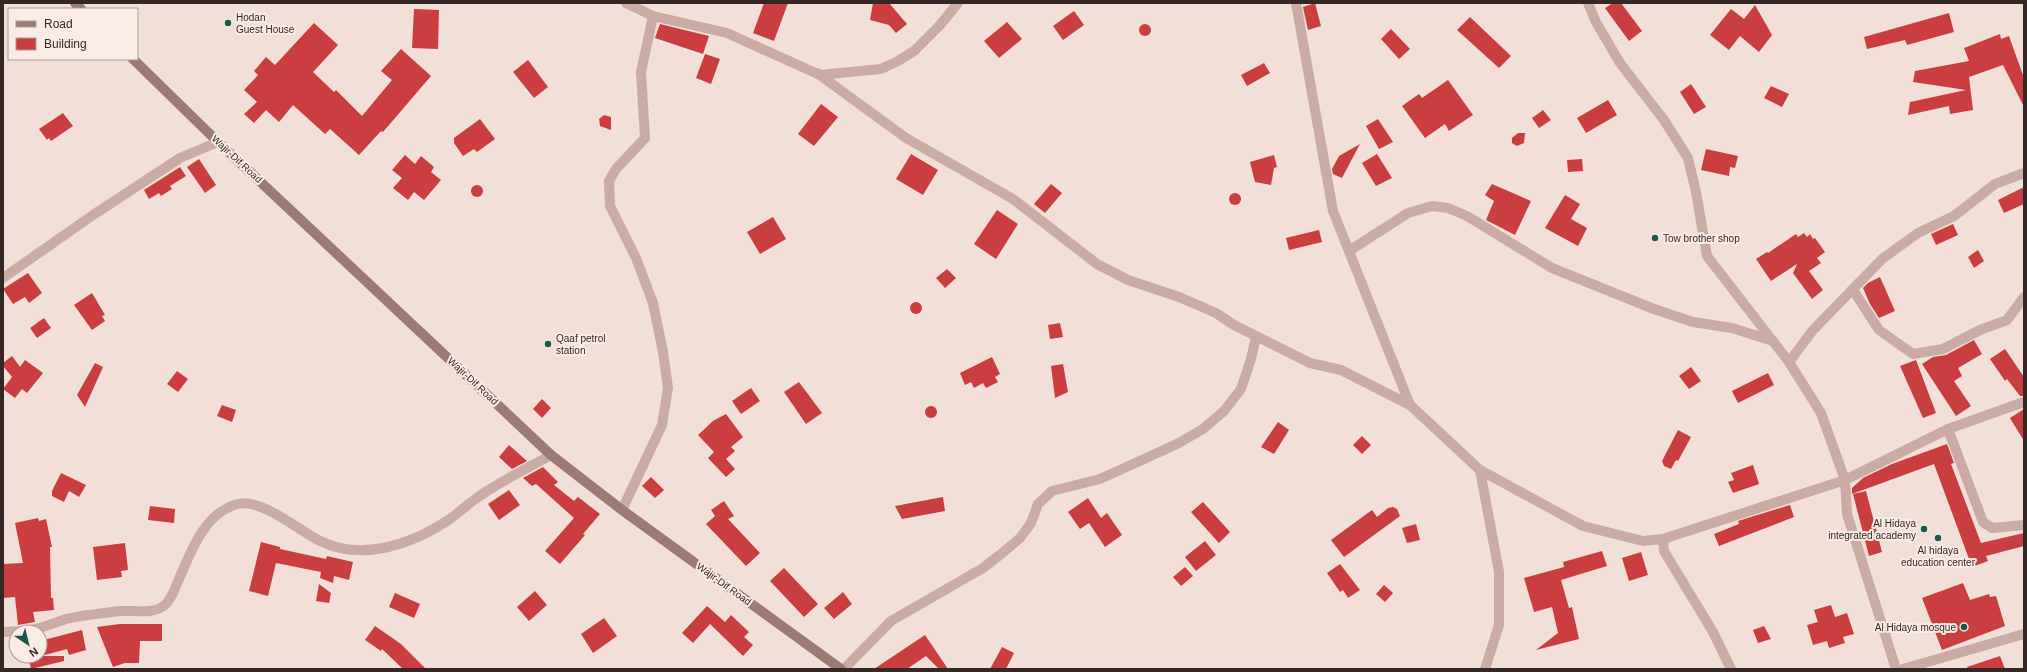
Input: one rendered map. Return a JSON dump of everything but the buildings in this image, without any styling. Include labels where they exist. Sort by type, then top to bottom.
[{"type":"main road","name":"Wajir-Dif Road","points":[[134,60],[218,142],[551,455],[622,510],[841,669]]},
{"type":"street","points":[[626,3],[653,16],[727,32],[820,75],[881,69],[898,61],[914,51],[940,25],[958,3]]},
{"type":"street","points":[[1296,3],[1333,211],[1410,404]]},
{"type":"street","points":[[1588,3],[1596,22],[1620,64],[1664,120],[1688,158],[1696,192],[1707,256],[1789,362],[1821,413],[1845,480],[1847,514],[1851,529],[1896,669]]},
{"type":"street","points":[[622,510],[662,425],[668,388],[664,352],[653,303],[636,258],[610,206],[609,200],[609,181],[616,169],[645,138],[646,132],[642,110],[641,72],[653,16]]},
{"type":"street","points":[[817,73],[906,138],[1013,199],[1097,264],[1128,280],[1179,297],[1216,312],[1256,336],[1310,363],[1341,370],[1410,404],[1480,470],[1583,526],[1643,541],[1663,539],[1845,480],[1948,429],[2024,402]]},
{"type":"street","points":[[3,278],[93,215],[180,158],[218,142]]},
{"type":"street","points":[[1789,362],[1813,330],[1882,259],[1918,233],[1954,216],[1995,184],[2024,173]]},
{"type":"street","points":[[1349,251],[1408,213],[1432,206],[1448,208],[1467,216],[1552,268],[1654,309],[1693,322],[1732,328],[1773,341]]},
{"type":"street","points":[[1853,290],[1879,330],[1913,354],[1943,349],[1980,330],[2007,320],[2024,297]]},
{"type":"street","points":[[844,669],[892,621],[983,568],[1020,538],[1031,523],[1038,504],[1052,491],[1100,479],[1177,444],[1203,429],[1224,411],[1241,389],[1251,359],[1256,336]]},
{"type":"street","points":[[1948,429],[1983,522],[1992,528],[2024,525]]},
{"type":"street","points":[[3,632],[34,630],[67,619],[120,611],[146,611],[157,609],[164,605],[170,598],[190,553],[203,530],[213,518],[225,508],[240,503],[258,507],[277,515],[320,541],[351,551],[391,548],[449,519],[482,494],[551,455]]},
{"type":"street","points":[[1480,470],[1499,572],[1498,625],[1485,669]]},
{"type":"street","points":[[1663,539],[1664,551],[1713,632],[1731,669]]},
{"type":"street","points":[[1903,669],[2024,634]]},
{"type":"place","name":"Hodan Guest House","points":[[228,23]]},
{"type":"place","name":"Tow brother shop","points":[[1655,238]]},
{"type":"place","name":"Qaaf petrol station","points":[[548,344]]},
{"type":"place","name":"Al Hidaya integrated academy","points":[[1924,529]]},
{"type":"place","name":"Al hidaya education center","points":[[1938,538]]},
{"type":"place","name":"Al Hidaya mosque","points":[[1964,627]]}]
